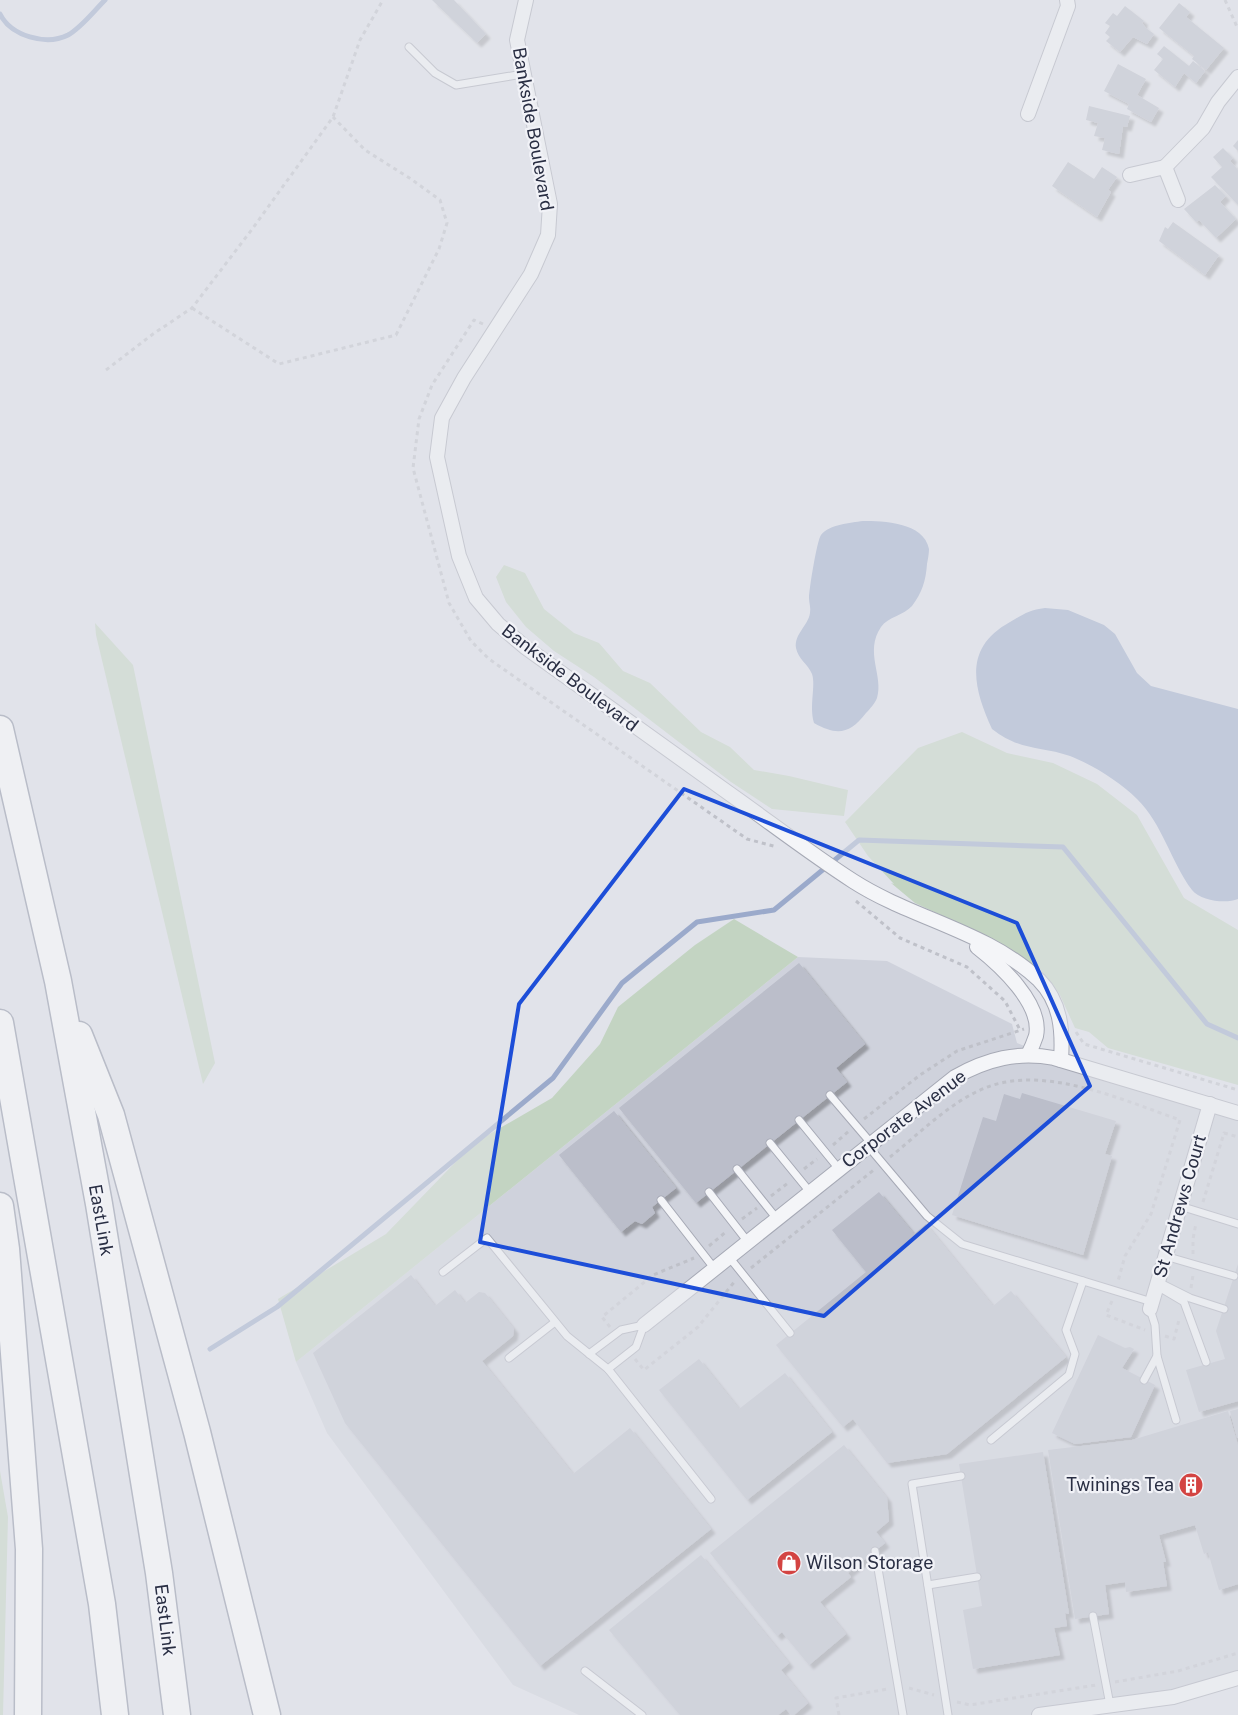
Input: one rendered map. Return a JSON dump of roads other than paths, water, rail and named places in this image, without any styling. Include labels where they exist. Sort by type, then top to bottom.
[{"type":"highway","name":"EastLink","points":[[0,729],[58,981],[99,1204],[151,1524],[177,1715]]},
{"type":"highway","points":[[58,981],[111,1115],[197,1432],[268,1715]]},
{"type":"highway","points":[[0,1022],[102,1604],[115,1715]]},
{"type":"highway","points":[[0,1206],[6,1249],[29,1549],[28,1715]]},
{"type":"street","name":"Bankside Boulevard","points":[[526,0],[517,40],[550,204],[548,235],[531,274],[464,378],[442,418],[437,457],[459,556],[476,598],[498,624],[524,647],[788,844],[854,882],[985,944],[1013,960],[1039,980],[1055,1002],[1058,1011],[1063,1029],[1062,1060]]},
{"type":"street","points":[[1028,114],[1068,6],[1067,0]]},
{"type":"street","points":[[1130,175],[1165,167],[1203,128],[1218,102],[1238,77]]},
{"type":"street","points":[[1165,167],[1178,200]]},
{"type":"street","name":"Bankside Boulevard","points":[[955,930],[999,965],[1023,993],[1034,1017],[1036,1029],[1028,1054]]},
{"type":"street","name":"Corporate Avenue","points":[[644,1326],[869,1144],[963,1072],[996,1058],[1028,1054],[1062,1060],[1238,1113]]},
{"type":"street","name":"St Andrews Court","points":[[1151,1306],[1210,1104]]},
{"type":"street","points":[[1039,1715],[1173,1697],[1238,1678]]},
{"type":"lane","points":[[409,48],[435,73],[456,85],[523,74]]},
{"type":"lane","points":[[830,1095],[927,1216],[962,1244],[1083,1281],[1151,1306],[1155,1326],[1157,1356],[1176,1420]]},
{"type":"lane","points":[[799,1120],[839,1169]]},
{"type":"lane","points":[[770,1144],[810,1192]]},
{"type":"lane","points":[[737,1169],[777,1218]]},
{"type":"lane","points":[[709,1192],[748,1242]]},
{"type":"lane","points":[[661,1200],[714,1268]]},
{"type":"lane","points":[[1180,1206],[1238,1224]]},
{"type":"lane","points":[[443,1272],[487,1238],[567,1336],[608,1369],[711,1498]]},
{"type":"lane","points":[[1165,1256],[1234,1276]]},
{"type":"lane","points":[[729,1257],[790,1333]]},
{"type":"lane","points":[[991,1440],[1069,1375],[1075,1354],[1066,1330],[1083,1281]]},
{"type":"lane","points":[[1157,1284],[1190,1298],[1224,1309]]},
{"type":"lane","points":[[1157,1284],[1184,1302],[1206,1362]]},
{"type":"lane","points":[[509,1358],[555,1322]]},
{"type":"lane","points":[[589,1354],[621,1330],[644,1326]]},
{"type":"lane","points":[[608,1369],[636,1347],[644,1326]]},
{"type":"lane","points":[[1144,1380],[1157,1356]]},
{"type":"lane","points":[[948,1715],[912,1484],[961,1476]]},
{"type":"lane","points":[[875,1551],[903,1715]]},
{"type":"lane","points":[[928,1585],[977,1577]]},
{"type":"lane","points":[[1093,1616],[1110,1706]]},
{"type":"lane","points":[[585,1671],[642,1715]]},
{"type":"water","points":[[863,521],[891,523],[911,528],[926,540],[929,554],[921,591],[912,606],[884,624],[876,636],[874,655],[878,690],[876,700],[860,720],[849,729],[836,731],[814,723],[812,674],[799,655],[796,643],[809,618],[810,585],[815,555],[821,535],[835,526]]},
{"type":"water","points":[[1045,608],[1068,610],[1104,625],[1115,634],[1137,673],[1151,686],[1238,709],[1238,899],[1227,901],[1214,900],[1196,894],[1185,879],[1160,831],[1146,809],[1137,799],[1106,774],[1070,756],[1021,745],[992,729],[980,698],[977,684],[976,670],[979,656],[985,644],[995,632],[1027,613]]},
{"type":"waterway","points":[[0,14],[12,28],[30,37],[40,39],[59,38],[68,35],[83,24],[105,0]]},
{"type":"waterway","points":[[210,1349],[277,1307],[553,1078],[622,983],[697,922],[774,910],[859,840],[1063,847],[1207,1024],[1238,1038]]},
{"type":"place","name":"Twinings Tea","points":[[1191,1485]]},
{"type":"place","name":"Wilson Storage","points":[[789,1563]]}]
